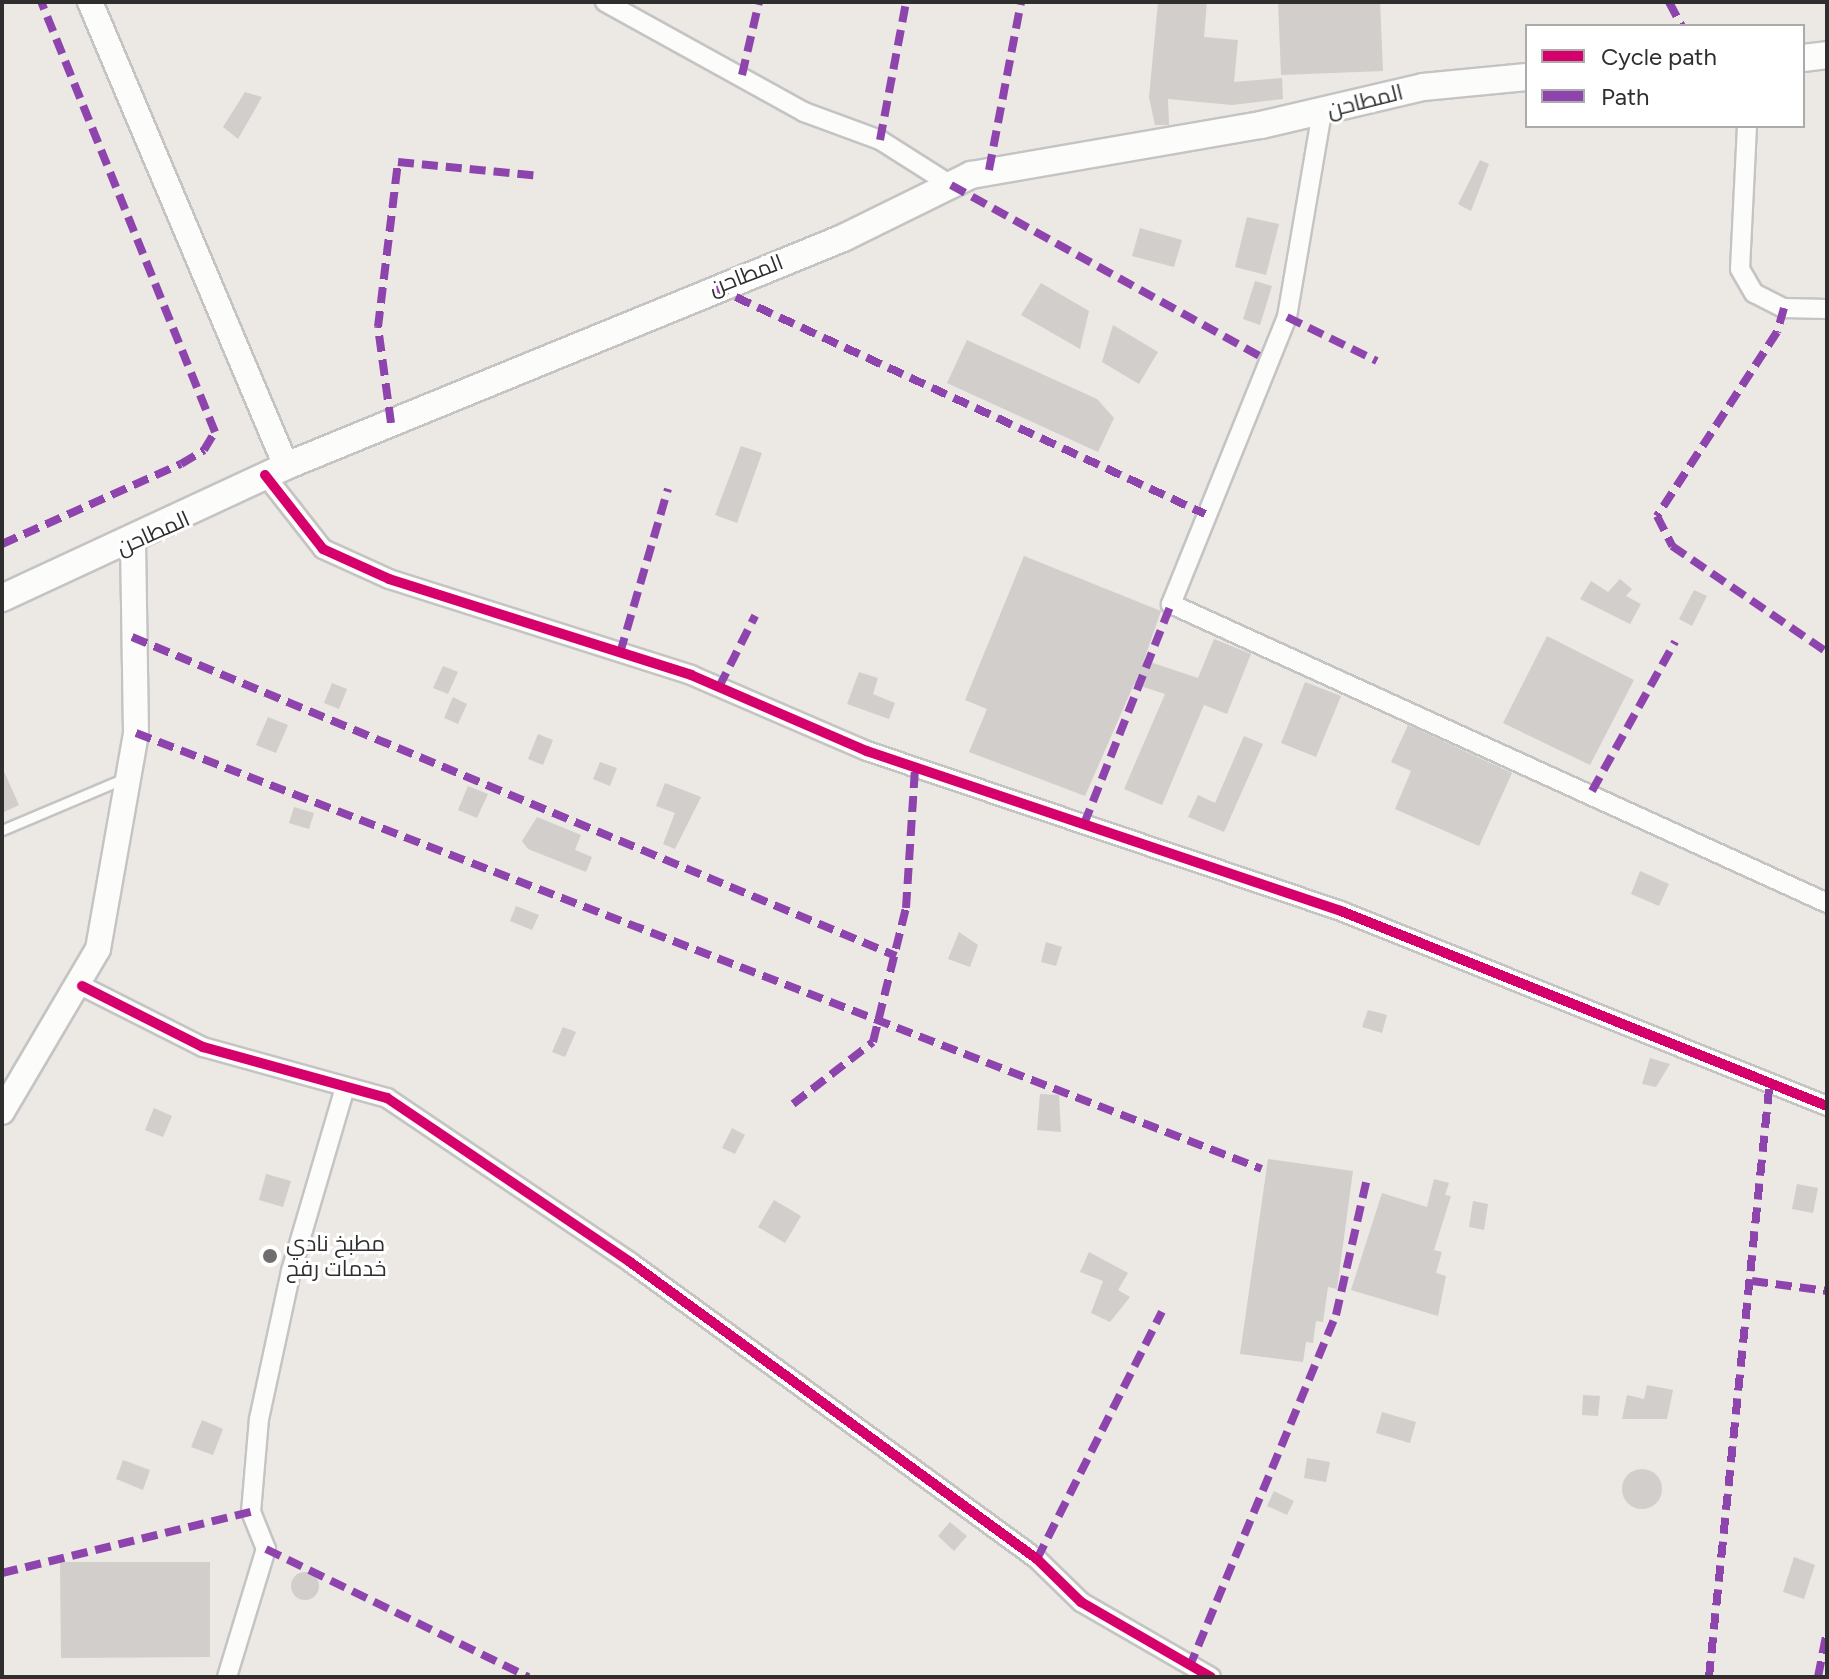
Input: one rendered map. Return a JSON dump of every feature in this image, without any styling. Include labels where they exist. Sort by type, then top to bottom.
[{"type":"main road","points":[[1805,58],[1827,55]]},
{"type":"main road","name":"المطاحن","points":[[2,598],[133,541],[276,470],[843,238],[951,185],[989,170],[1322,112],[1423,87],[1525,77]]},
{"type":"street","points":[[90,2],[276,470],[323,549],[389,579],[691,675],[867,751],[1341,911],[1827,1106]]},
{"type":"street","points":[[605,2],[804,112],[880,140],[951,185]]},
{"type":"street","points":[[1322,112],[1287,317],[1171,604],[1827,903]]},
{"type":"street","points":[[1747,128],[1740,269],[1754,293],[1784,308],[1827,309]]},
{"type":"street","points":[[2,1112],[82,986],[98,949],[132,775],[133,541]]},
{"type":"street","points":[[82,986],[203,1047],[290,1067],[344,1091],[387,1098],[630,1262],[1037,1559],[1081,1602],[1211,1677]]},
{"type":"street","points":[[227,1677],[266,1549],[251,1512],[259,1419],[291,1271],[344,1091]]},
{"type":"lane","points":[[2,830],[132,775]]},
{"type":"building","points":[[1158,2],[1207,2],[1204,37],[1238,40],[1234,82],[1282,78],[1283,99],[1232,105],[1168,99],[1169,125],[1155,125],[1149,97]]},
{"type":"building","points":[[1278,2],[1380,2],[1383,71],[1281,75]]},
{"type":"building","points":[[245,92],[262,97],[238,139],[223,127]]},
{"type":"building","points":[[1480,160],[1489,164],[1471,211],[1458,204]]},
{"type":"building","points":[[1247,217],[1279,224],[1266,275],[1235,267]]},
{"type":"building","points":[[1140,228],[1182,240],[1174,267],[1132,256]]},
{"type":"building","points":[[1255,281],[1272,286],[1260,325],[1243,319]]},
{"type":"building","points":[[1041,283],[1089,311],[1080,349],[1021,315]]},
{"type":"building","points":[[1113,325],[1158,352],[1139,384],[1102,362]]},
{"type":"building","points":[[967,340],[1097,399],[1114,418],[1098,452],[947,383]]},
{"type":"building","points":[[741,446],[762,453],[737,523],[715,515]]},
{"type":"building","points":[[1024,556],[1161,611],[1144,660],[1198,678],[1214,639],[1251,654],[1227,714],[1204,705],[1162,805],[1124,789],[1165,694],[1134,684],[1085,796],[969,752],[987,709],[965,700]]},
{"type":"building","points":[[1620,579],[1632,589],[1626,596],[1641,604],[1630,624],[1580,599],[1591,581],[1608,592]]},
{"type":"building","points":[[1694,590],[1707,596],[1692,626],[1679,619]]},
{"type":"building","points":[[1547,636],[1634,680],[1590,765],[1503,723]]},
{"type":"building","points":[[443,666],[458,672],[448,694],[433,688]]},
{"type":"building","points":[[859,672],[878,678],[873,694],[895,703],[889,719],[847,704]]},
{"type":"building","points":[[1305,682],[1341,696],[1316,757],[1281,743]]},
{"type":"building","points":[[332,683],[347,689],[339,709],[324,703]]},
{"type":"building","points":[[453,697],[467,704],[458,724],[444,718]]},
{"type":"building","points":[[268,717],[288,725],[276,753],[256,745]]},
{"type":"building","points":[[1408,725],[1512,773],[1479,846],[1395,809],[1411,771],[1391,762]]},
{"type":"building","points":[[538,734],[553,740],[543,765],[528,759]]},
{"type":"building","points":[[1244,736],[1263,744],[1224,832],[1188,817],[1198,795],[1215,803]]},
{"type":"building","points":[[600,762],[617,768],[610,786],[593,779]]},
{"type":"building","points":[[2,767],[19,805],[2,813]]},
{"type":"building","points":[[665,783],[701,797],[675,849],[663,844],[675,813],[656,806]]},
{"type":"building","points":[[468,786],[488,794],[477,818],[458,810]]},
{"type":"building","points":[[294,807],[314,813],[309,829],[289,823]]},
{"type":"building","points":[[537,817],[581,835],[575,850],[592,857],[586,872],[528,849],[522,841]]},
{"type":"building","points":[[1640,871],[1669,884],[1659,906],[1631,894]]},
{"type":"building","points":[[516,906],[539,915],[532,930],[510,921]]},
{"type":"building","points":[[959,932],[978,945],[970,967],[948,959]]},
{"type":"building","points":[[1046,942],[1062,947],[1056,966],[1041,962]]},
{"type":"building","points":[[1368,1010],[1387,1015],[1382,1033],[1362,1027]]},
{"type":"building","points":[[563,1027],[576,1032],[565,1057],[552,1052]]},
{"type":"building","points":[[1650,1058],[1670,1064],[1656,1087],[1642,1084]]},
{"type":"building","points":[[1040,1094],[1059,1095],[1061,1132],[1037,1130]]},
{"type":"building","points":[[154,1108],[172,1116],[163,1137],[145,1130]]},
{"type":"building","points":[[732,1128],[745,1135],[735,1154],[722,1148]]},
{"type":"building","points":[[1268,1159],[1353,1171],[1337,1289],[1328,1287],[1323,1322],[1316,1321],[1313,1343],[1306,1342],[1303,1362],[1240,1354]]},
{"type":"building","points":[[266,1174],[291,1181],[283,1207],[259,1200]]},
{"type":"building","points":[[1434,1179],[1449,1183],[1445,1195],[1451,1196],[1434,1250],[1442,1252],[1436,1273],[1446,1276],[1438,1316],[1351,1290],[1382,1193],[1427,1207]]},
{"type":"building","points":[[1797,1184],[1818,1188],[1813,1213],[1792,1209]]},
{"type":"building","points":[[774,1200],[801,1216],[785,1243],[758,1227]]},
{"type":"building","points":[[1473,1201],[1488,1204],[1484,1230],[1469,1227]]},
{"type":"building","points":[[1089,1252],[1128,1273],[1118,1290],[1130,1297],[1110,1322],[1091,1313],[1103,1281],[1080,1272]]},
{"type":"building","points":[[1647,1385],[1673,1390],[1667,1419],[1622,1419],[1627,1395],[1644,1399]]},
{"type":"building","points":[[1583,1395],[1600,1396],[1598,1416],[1582,1415]]},
{"type":"building","points":[[1382,1412],[1416,1422],[1410,1443],[1376,1433]]},
{"type":"building","points":[[202,1420],[223,1429],[213,1455],[191,1447]]},
{"type":"building","points":[[1307,1458],[1330,1462],[1326,1482],[1304,1478]]},
{"type":"building","points":[[123,1460],[150,1470],[143,1490],[116,1479]]},
{"type":"building","points":[[1642,1469],[1656,1475],[1662,1489],[1656,1503],[1642,1509],[1628,1503],[1622,1489],[1628,1475]]},
{"type":"building","points":[[1274,1491],[1294,1501],[1287,1515],[1267,1506]]},
{"type":"building","points":[[950,1522],[967,1536],[954,1551],[938,1536]]},
{"type":"building","points":[[1794,1557],[1815,1565],[1804,1599],[1783,1592]]},
{"type":"building","points":[[60,1562],[210,1562],[210,1657],[61,1658]]},
{"type":"building","points":[[305,1572],[315,1576],[319,1586],[315,1596],[305,1600],[295,1596],[291,1586],[295,1576]]},
{"type":"marked path","points":[[2,544],[181,464],[204,450],[215,432],[41,2]]},
{"type":"marked path","points":[[742,75],[759,2]]},
{"type":"marked path","points":[[880,140],[906,2]]},
{"type":"marked path","points":[[989,170],[1021,2]]},
{"type":"marked path","points":[[1669,2],[1681,24]]},
{"type":"marked path","points":[[391,423],[378,327],[398,162],[540,176]]},
{"type":"marked path","points":[[951,185],[1265,359]]},
{"type":"marked path","points":[[714,287],[1205,514]]},
{"type":"marked path","points":[[1784,308],[1777,332],[1657,516],[1672,546],[1827,652]]},
{"type":"marked path","points":[[1287,317],[1377,361]]},
{"type":"marked path","points":[[620,653],[668,489]]},
{"type":"marked path","points":[[1084,824],[1171,604]]},
{"type":"marked path","points":[[719,687],[755,616]]},
{"type":"marked path","points":[[132,637],[896,956]]},
{"type":"marked path","points":[[1592,791],[1675,642]]},
{"type":"marked path","points":[[136,733],[1262,1169]]},
{"type":"marked path","points":[[793,1104],[873,1042],[906,908],[915,767]]},
{"type":"marked path","points":[[1709,1677],[1769,1089]]},
{"type":"marked path","points":[[1189,1668],[1336,1315],[1367,1179]]},
{"type":"marked path","points":[[1752,1281],[1827,1291]]},
{"type":"marked path","points":[[1037,1559],[1162,1312]]},
{"type":"marked path","points":[[2,1573],[251,1512]]},
{"type":"marked path","points":[[266,1549],[528,1677]]},
{"type":"marked path","points":[[1818,1677],[1827,1631]]},
{"type":"cycle path","points":[[265,475],[323,549],[389,579],[691,675],[867,751],[1341,911],[1827,1106]]},
{"type":"cycle path","points":[[82,986],[203,1047],[387,1098],[630,1262],[1037,1559],[1081,1602],[1211,1677]]},
{"type":"place","name":"مطبخ نادي خدمات رفح","points":[[270,1256]]}]
